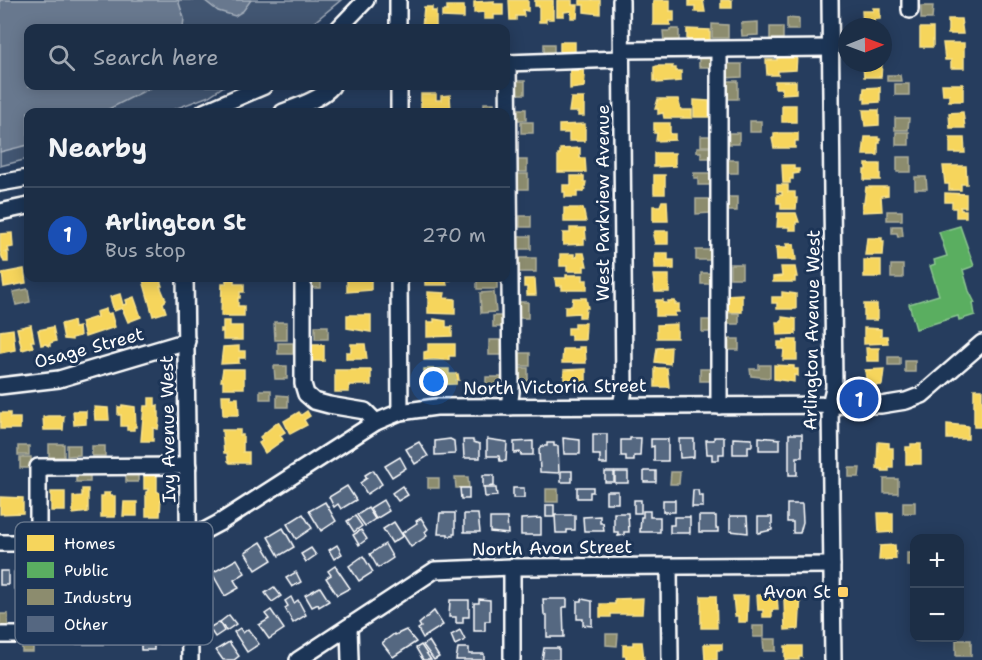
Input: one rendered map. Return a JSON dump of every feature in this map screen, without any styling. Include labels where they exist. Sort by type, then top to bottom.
[{"type":"street","points":[[343,24],[366,0]]},
{"type":"street","points":[[398,0],[398,24]]},
{"type":"street","name":"West Parkview Avenue","points":[[621,0],[624,390],[621,406]]},
{"type":"street","name":"Arlington Avenue West","points":[[830,0],[834,388],[830,405],[833,660]]},
{"type":"street","points":[[510,63],[622,54],[831,48]]},
{"type":"street","points":[[719,50],[719,406]]},
{"type":"street","points":[[213,108],[255,90]]},
{"type":"street","points":[[293,108],[329,90]]},
{"type":"street","points":[[399,90],[399,108]]},
{"type":"street","points":[[507,90],[508,108]]},
{"type":"street","points":[[0,183],[24,179]]},
{"type":"street","points":[[0,212],[24,207]]},
{"type":"street","name":"Ivy Avenue West","points":[[185,282],[189,522]]},
{"type":"street","points":[[303,282],[303,384],[306,394],[314,401],[365,411],[376,422]]},
{"type":"street","points":[[399,282],[400,412]]},
{"type":"street","points":[[509,407],[511,392],[510,282]]},
{"type":"street","name":"Osage Street","points":[[0,387],[58,379],[187,341]]},
{"type":"street","name":"North Victoria Street","points":[[213,526],[376,422],[400,412],[436,407],[881,405],[922,395],[982,343]]},
{"type":"street","points":[[38,522],[38,467],[188,466]]},
{"type":"street","name":"North Avon Street","points":[[298,660],[435,570],[512,567],[832,565]]},
{"type":"street","points":[[512,567],[512,660]]},
{"type":"street","points":[[669,567],[670,660]]},
{"type":"street","points":[[350,627],[350,660]]},
{"type":"shaded area","points":[[0,0],[341,0],[312,24],[24,24],[24,90],[218,90],[209,96],[178,108],[24,108],[24,160],[0,166]]},
{"type":"shaded area","points":[[0,0],[178,0],[184,18],[183,24],[24,24],[24,90],[146,90],[111,108],[24,108],[24,146],[0,152]]},
{"type":"shaded area","points":[[204,0],[251,0],[243,11],[235,16],[218,11]]},
{"type":"building: Homes","points":[[509,0],[528,0],[528,11],[523,10],[524,16],[516,16],[516,20],[510,20]]},
{"type":"building: Homes","points":[[535,0],[553,0],[553,19],[539,22],[539,6],[535,6]]},
{"type":"building: Homes","points":[[557,0],[572,0],[572,5],[578,5],[577,18],[571,18],[571,11],[564,12],[564,16],[557,16]]},
{"type":"building: Homes","points":[[580,0],[600,0],[600,14],[584,12],[584,5],[580,5]]},
{"type":"building: Homes","points":[[653,0],[670,0],[670,11],[674,11],[674,21],[670,21],[670,25],[653,25]]},
{"type":"building: Homes","points":[[689,0],[703,0],[705,12],[695,12],[695,6],[689,6]]},
{"type":"building: Homes","points":[[721,0],[732,0],[732,8],[721,8]]},
{"type":"building: Homes","points":[[494,1],[494,4],[503,4],[503,15],[494,15],[494,19],[484,19],[484,12],[474,13],[474,2]]},
{"type":"building: Homes","points":[[447,6],[464,6],[464,18],[442,17],[442,11],[447,11]]},
{"type":"building: Homes","points":[[424,7],[432,7],[432,11],[436,11],[436,24],[422,24]]},
{"type":"building: Homes","points":[[873,8],[880,8],[880,18],[862,18],[862,11],[873,11]]},
{"type":"building: Homes","points":[[948,19],[961,19],[963,34],[948,34]]},
{"type":"building: Homes","points":[[920,28],[933,28],[933,47],[920,47]]},
{"type":"building: Homes","points":[[687,29],[710,30],[710,43],[687,43]]},
{"type":"building: Homes","points":[[560,42],[575,42],[575,56],[560,56]]},
{"type":"building: Homes","points":[[943,43],[964,43],[964,68],[951,68],[951,60],[945,60]]},
{"type":"building: Homes","points":[[797,55],[796,70],[778,71],[778,75],[767,75],[766,60],[777,60],[777,56]]},
{"type":"building: Homes","points":[[673,66],[672,68],[676,68],[676,71],[681,71],[681,81],[657,83],[654,81],[654,67]]},
{"type":"building: Homes","points":[[570,70],[583,70],[584,87],[570,89]]},
{"type":"building: Homes","points":[[864,72],[881,72],[881,77],[864,77]]},
{"type":"building: Homes","points":[[775,81],[796,81],[796,93],[782,94],[782,88],[775,88]]},
{"type":"building: Homes","points":[[942,84],[963,84],[963,101],[949,101],[949,95],[943,95]]},
{"type":"building: Homes","points":[[880,87],[880,102],[865,103],[864,88]]},
{"type":"building: Homes","points":[[421,94],[436,94],[436,100],[441,100],[441,96],[450,95],[451,108],[421,108]]},
{"type":"building: Homes","points":[[571,98],[584,98],[584,116],[578,116],[578,112],[569,112]]},
{"type":"building: Homes","points":[[658,99],[678,99],[681,110],[692,110],[692,118],[664,118],[663,113],[658,114],[658,109],[655,109]]},
{"type":"building: Homes","points":[[694,100],[709,101],[709,117],[694,117]]},
{"type":"building: Homes","points":[[782,105],[796,105],[796,122],[782,122]]},
{"type":"building: Homes","points":[[863,110],[879,110],[879,125],[865,126]]},
{"type":"building: Homes","points":[[963,112],[965,128],[950,128],[949,113]]},
{"type":"building: Homes","points":[[654,123],[670,123],[670,134],[675,134],[675,140],[656,141],[657,133],[654,133]]},
{"type":"building: Homes","points":[[585,124],[585,141],[569,141],[569,133],[559,133],[559,125]]},
{"type":"building: Homes","points":[[774,133],[798,133],[795,148],[774,148],[772,138],[774,138]]},
{"type":"building: Homes","points":[[865,137],[880,139],[878,155],[863,155]]},
{"type":"building: Homes","points":[[950,138],[964,138],[965,153],[950,153]]},
{"type":"building: Homes","points":[[580,148],[580,158],[585,158],[586,172],[558,172],[560,149]]},
{"type":"building: Homes","points":[[654,153],[675,153],[675,166],[654,167]]},
{"type":"building: Homes","points":[[866,164],[880,164],[880,180],[864,180]]},
{"type":"building: Homes","points":[[782,165],[794,165],[794,169],[799,169],[799,173],[793,174],[790,183],[783,183]]},
{"type":"building: Homes","points":[[943,166],[966,166],[967,184],[961,184],[961,190],[949,190],[949,184],[945,184]]},
{"type":"building: Homes","points":[[654,175],[665,175],[665,194],[654,194]]},
{"type":"building: Homes","points":[[571,176],[584,176],[584,182],[586,182],[584,192],[577,192],[577,197],[565,197],[563,185],[571,185]]},
{"type":"building: Homes","points":[[777,185],[788,185],[788,192],[795,192],[796,209],[781,209],[781,203],[777,203],[777,195],[782,195],[782,192],[777,192]]},
{"type":"building: Homes","points":[[866,187],[888,187],[888,195],[881,196],[882,211],[862,212]]},
{"type":"building: Homes","points":[[945,193],[966,194],[966,207],[960,207],[961,210],[966,210],[966,217],[956,217],[956,208],[952,208],[952,202],[945,202]]},
{"type":"building: Homes","points":[[662,201],[667,201],[668,221],[653,221],[653,206],[660,206]]},
{"type":"building: Homes","points":[[564,208],[583,208],[586,222],[564,222]]},
{"type":"building: Homes","points":[[778,213],[796,213],[799,222],[796,222],[796,230],[789,230],[789,227],[777,227]]},
{"type":"building: Homes","points":[[570,228],[585,228],[584,244],[563,245],[563,233],[570,233]]},
{"type":"building: Homes","points":[[655,231],[668,231],[668,244],[655,244],[653,235]]},
{"type":"building: Homes","points":[[12,233],[13,247],[8,248],[9,252],[5,252],[8,254],[8,262],[4,262],[0,252],[0,234]]},
{"type":"building: Homes","points":[[867,238],[882,238],[884,241],[883,255],[865,255]]},
{"type":"building: Homes","points":[[786,244],[794,244],[796,260],[777,260],[776,247],[787,247]]},
{"type":"building: Homes","points":[[577,253],[584,253],[587,266],[584,266],[584,271],[567,271],[567,266],[560,266],[560,254],[574,254],[574,257],[577,257]]},
{"type":"building: Homes","points":[[655,253],[668,253],[668,260],[674,260],[674,269],[655,269]]},
{"type":"building: Homes","points":[[864,260],[881,260],[881,277],[864,277]]},
{"type":"building: Homes","points":[[781,267],[795,267],[797,277],[795,277],[795,282],[773,282],[773,277],[782,276]]},
{"type":"building: Homes","points":[[24,269],[24,282],[26,283],[4,287],[2,273]]},
{"type":"building: Homes","points":[[566,275],[583,275],[583,280],[587,280],[587,290],[562,290],[562,286],[556,286],[555,278],[566,278]]},
{"type":"building: Homes","points":[[653,275],[669,275],[669,292],[655,292]]},
{"type":"building: Homes","points":[[524,279],[535,279],[536,295],[527,295]]},
{"type":"building: Homes","points":[[144,282],[161,282],[166,300],[163,303],[166,312],[153,316]]},
{"type":"building: Homes","points":[[226,282],[234,282],[234,284],[244,284],[244,292],[240,292],[240,298],[238,298],[238,306],[244,306],[244,316],[221,316],[222,284]]},
{"type":"building: Homes","points":[[347,282],[371,282],[371,290],[347,292]]},
{"type":"building: Homes","points":[[425,282],[446,282],[447,285],[425,285]]},
{"type":"building: Homes","points":[[428,292],[445,293],[444,298],[455,299],[455,314],[428,313]]},
{"type":"building: Homes","points":[[782,292],[796,294],[796,309],[777,309],[777,303],[772,303],[772,297],[782,297]]},
{"type":"building: Homes","points":[[120,294],[123,305],[127,304],[126,300],[134,297],[141,317],[128,322],[122,308],[114,311],[110,297]]},
{"type":"building: Homes","points":[[742,294],[742,312],[726,313],[726,295]]},
{"type":"building: Homes","points":[[573,298],[586,298],[588,308],[586,308],[585,317],[579,317],[579,313],[565,314],[565,306],[572,306]]},
{"type":"building: Homes","points":[[656,300],[663,300],[663,303],[675,301],[675,304],[679,304],[679,312],[675,312],[675,316],[656,316]]},
{"type":"building: Homes","points":[[864,304],[877,304],[877,320],[864,320]]},
{"type":"building: Homes","points":[[106,309],[107,314],[111,313],[115,327],[85,337],[81,322],[97,317],[96,312]]},
{"type":"building: Homes","points":[[347,315],[371,315],[371,332],[347,328]]},
{"type":"building: Homes","points":[[782,317],[796,319],[796,334],[777,335],[776,322],[782,322]]},
{"type":"building: Homes","points":[[434,319],[446,321],[446,327],[452,327],[452,336],[427,337],[427,322],[434,322]]},
{"type":"building: Homes","points":[[73,321],[74,328],[79,327],[80,336],[72,340],[64,339],[61,324]]},
{"type":"building: Homes","points":[[223,321],[230,321],[230,326],[242,326],[242,340],[223,340],[221,329],[223,329]]},
{"type":"building: Homes","points":[[575,323],[586,323],[585,340],[571,340],[571,335],[568,335],[568,328],[575,328]]},
{"type":"building: Homes","points":[[677,324],[677,338],[657,338],[657,325]]},
{"type":"building: Homes","points":[[31,325],[33,347],[22,350],[17,328]]},
{"type":"building: Homes","points":[[53,327],[56,341],[50,343],[50,346],[41,345],[38,330]]},
{"type":"building: Homes","points":[[864,328],[881,329],[881,336],[887,336],[888,343],[864,344]]},
{"type":"building: Homes","points":[[13,329],[15,350],[0,353],[0,331]]},
{"type":"building: Homes","points":[[783,340],[797,340],[797,360],[783,360],[784,349],[778,349],[778,342],[783,342]]},
{"type":"building: Homes","points":[[351,344],[365,344],[367,359],[346,359],[346,352],[351,352]]},
{"type":"building: Homes","points":[[428,344],[455,344],[455,356],[449,356],[449,360],[424,360],[424,352],[428,351]]},
{"type":"building: Homes","points":[[310,345],[324,345],[324,361],[309,361]]},
{"type":"building: Homes","points":[[239,346],[239,351],[245,351],[245,358],[239,358],[239,363],[221,364],[223,347]]},
{"type":"building: Homes","points":[[579,347],[585,347],[586,363],[562,363],[563,349],[579,349]]},
{"type":"building: Homes","points":[[671,347],[670,364],[655,362],[657,348]]},
{"type":"building: Homes","points":[[866,348],[879,348],[879,361],[867,361]]},
{"type":"building: Homes","points":[[774,365],[794,366],[794,369],[798,369],[798,376],[794,375],[794,382],[774,379]]},
{"type":"building: Homes","points":[[655,368],[667,368],[669,387],[655,387]]},
{"type":"building: Homes","points":[[223,369],[244,369],[244,388],[223,388],[223,381],[221,381]]},
{"type":"building: Homes","points":[[424,369],[449,369],[449,374],[458,374],[459,380],[456,380],[456,384],[424,385]]},
{"type":"building: Homes","points":[[586,369],[586,383],[564,382],[564,370]]},
{"type":"building: Homes","points":[[884,369],[882,385],[867,386],[865,370]]},
{"type":"building: Homes","points":[[335,370],[371,370],[371,385],[349,385],[349,392],[335,392]]},
{"type":"building: Homes","points":[[974,389],[982,389],[982,427],[974,427]]},
{"type":"building: Homes","points":[[222,395],[238,398],[239,415],[223,415]]},
{"type":"building: Homes","points":[[149,398],[155,398],[155,406],[158,405],[158,429],[153,428],[153,441],[141,441],[144,406],[149,406]]},
{"type":"building: Homes","points":[[122,405],[135,407],[136,427],[134,430],[127,430],[127,426],[121,426],[118,407]]},
{"type":"building: Homes","points":[[94,407],[108,408],[109,420],[95,420]]},
{"type":"building: Homes","points":[[73,411],[86,411],[86,424],[74,425]]},
{"type":"building: Homes","points":[[307,411],[310,416],[304,420],[307,425],[290,434],[284,421],[299,412],[301,415]]},
{"type":"building: Homes","points":[[0,413],[10,413],[10,418],[20,418],[20,429],[0,429]]},
{"type":"building: Homes","points":[[64,416],[63,430],[44,430],[43,417]]},
{"type":"building: Homes","points":[[278,422],[285,432],[280,435],[283,440],[265,453],[259,443],[262,441],[260,437]]},
{"type":"building: Homes","points":[[947,424],[968,426],[968,439],[947,439]]},
{"type":"building: Homes","points":[[222,430],[240,430],[240,435],[243,435],[243,452],[249,452],[249,463],[230,463],[228,461],[227,453],[224,453]]},
{"type":"building: Homes","points":[[878,442],[889,443],[889,448],[893,448],[893,468],[889,468],[889,471],[877,469]]},
{"type":"building: Homes","points":[[911,444],[921,444],[921,464],[906,464],[906,447],[911,447]]},
{"type":"building: Homes","points":[[144,474],[157,474],[157,491],[161,494],[160,516],[146,516],[148,489],[144,489]]},
{"type":"building: Homes","points":[[82,489],[88,489],[88,512],[73,514],[73,497],[82,496]]},
{"type":"building: Homes","points":[[51,492],[65,492],[65,511],[51,511]]},
{"type":"building: Homes","points":[[104,493],[115,496],[115,517],[101,517],[101,496],[104,496]]},
{"type":"building: Homes","points":[[0,497],[23,498],[23,513],[0,514]]},
{"type":"building: Homes","points":[[124,502],[137,502],[137,516],[123,516]]},
{"type":"building: Homes","points":[[878,513],[893,513],[893,532],[879,533]]},
{"type":"building: Homes","points":[[895,545],[896,559],[879,560],[880,546]]},
{"type":"building: Homes","points":[[801,593],[799,629],[785,630],[784,599],[792,599],[792,594]]},
{"type":"building: Homes","points":[[757,595],[777,595],[778,610],[772,610],[772,617],[763,617],[763,610],[758,610]]},
{"type":"building: Homes","points":[[701,596],[716,596],[717,628],[701,628]]},
{"type":"building: Homes","points":[[733,596],[748,596],[747,622],[738,622],[738,616],[735,616]]},
{"type":"building: Homes","points":[[643,598],[642,614],[611,614],[611,617],[600,617],[600,604],[615,604],[615,599]]},
{"type":"building: Homes","points":[[633,642],[642,642],[644,660],[626,660],[626,656],[623,656],[623,645],[633,645]]},
{"type":"building: Homes","points":[[704,644],[722,644],[722,650],[717,650],[717,660],[705,660]]},
{"type":"building: Homes","points":[[785,646],[802,646],[802,657],[799,657],[799,660],[785,660]]},
{"type":"building: Public","points":[[960,226],[974,266],[963,270],[975,303],[973,303],[975,315],[959,320],[958,316],[916,329],[909,304],[939,295],[930,266],[935,264],[934,260],[947,256],[939,232]]},
{"type":"building: Industry","points":[[921,6],[933,6],[932,19],[921,19]]},
{"type":"building: Industry","points":[[787,18],[799,19],[799,30],[787,30]]},
{"type":"building: Industry","points":[[758,22],[758,35],[742,36],[741,23]]},
{"type":"building: Industry","points":[[712,24],[728,25],[728,38],[712,38]]},
{"type":"building: Industry","points":[[770,27],[783,27],[783,39],[770,39]]},
{"type":"building: Industry","points":[[670,29],[679,29],[679,43],[664,43],[663,31],[670,31]]},
{"type":"building: Industry","points":[[544,44],[554,44],[554,55],[544,55]]},
{"type":"building: Industry","points":[[699,56],[710,56],[710,67],[699,67]]},
{"type":"building: Industry","points":[[723,64],[742,64],[742,77],[723,78]]},
{"type":"building: Industry","points":[[887,75],[900,75],[901,81],[887,81]]},
{"type":"building: Industry","points":[[514,81],[525,81],[525,94],[515,94]]},
{"type":"building: Industry","points":[[724,81],[738,81],[738,99],[724,99]]},
{"type":"building: Industry","points":[[895,84],[909,84],[909,95],[895,95]]},
{"type":"building: Industry","points":[[484,103],[494,103],[495,108],[484,108]]},
{"type":"building: Industry","points":[[516,109],[526,109],[526,120],[516,120]]},
{"type":"building: Industry","points":[[895,118],[909,118],[908,130],[895,130]]},
{"type":"building: Industry","points":[[750,121],[761,121],[761,132],[750,132]]},
{"type":"building: Industry","points":[[521,122],[533,122],[533,133],[521,133]]},
{"type":"building: Industry","points":[[896,132],[909,132],[909,145],[896,145]]},
{"type":"building: Industry","points":[[729,133],[739,133],[739,144],[729,144]]},
{"type":"building: Industry","points":[[701,136],[711,136],[711,146],[701,146]]},
{"type":"building: Industry","points":[[697,147],[711,147],[711,158],[701,158],[701,152],[697,152]]},
{"type":"building: Industry","points":[[897,157],[911,157],[911,172],[897,172]]},
{"type":"building: Industry","points":[[513,160],[527,160],[527,172],[513,172]]},
{"type":"building: Industry","points":[[726,160],[738,160],[738,173],[726,173]]},
{"type":"building: Industry","points":[[694,173],[711,173],[711,185],[698,185],[698,178],[694,178]]},
{"type":"building: Industry","points":[[516,174],[528,174],[528,189],[516,189]]},
{"type":"building: Industry","points":[[915,177],[926,177],[927,189],[915,189]]},
{"type":"building: Industry","points":[[725,197],[737,197],[737,211],[724,211]]},
{"type":"building: Industry","points":[[696,199],[710,199],[710,213],[696,214]]},
{"type":"building: Industry","points":[[887,211],[902,211],[902,220],[887,220]]},
{"type":"building: Industry","points":[[520,216],[531,216],[531,227],[520,227]]},
{"type":"building: Industry","points":[[892,226],[902,226],[903,236],[898,237],[897,233],[892,233]]},
{"type":"building: Industry","points":[[518,236],[531,236],[531,249],[518,249]]},
{"type":"building: Industry","points":[[696,250],[711,250],[711,260],[696,260]]},
{"type":"building: Industry","points":[[519,258],[536,258],[536,272],[519,272]]},
{"type":"building: Industry","points":[[730,264],[742,264],[742,278],[730,278]]},
{"type":"building: Industry","points":[[891,265],[903,265],[903,278],[891,278]]},
{"type":"building: Industry","points":[[701,273],[713,273],[713,284],[701,284]]},
{"type":"building: Industry","points":[[307,282],[321,282],[321,288],[308,288]]},
{"type":"building: Industry","points":[[477,282],[497,282],[497,289],[477,289]]},
{"type":"building: Industry","points":[[28,289],[30,302],[16,305],[13,292]]},
{"type":"building: Industry","points":[[494,292],[496,312],[481,313],[480,293]]},
{"type":"building: Industry","points":[[515,302],[528,302],[528,318],[515,318]]},
{"type":"building: Industry","points":[[727,313],[739,313],[739,324],[728,324]]},
{"type":"building: Industry","points":[[493,316],[503,316],[503,327],[493,327]]},
{"type":"building: Industry","points":[[702,320],[713,320],[713,332],[702,332]]},
{"type":"building: Industry","points":[[274,322],[287,322],[287,340],[275,340]]},
{"type":"building: Industry","points":[[315,326],[328,326],[328,339],[315,339]]},
{"type":"building: Industry","points":[[729,339],[739,339],[739,350],[729,350]]},
{"type":"building: Industry","points":[[489,340],[503,340],[503,355],[489,355]]},
{"type":"building: Industry","points":[[278,343],[293,343],[293,354],[278,354]]},
{"type":"building: Industry","points":[[520,353],[530,353],[530,366],[520,366]]},
{"type":"building: Industry","points":[[888,357],[900,357],[900,365],[888,365]]},
{"type":"building: Industry","points":[[905,361],[915,361],[915,372],[905,372]]},
{"type":"building: Industry","points":[[759,365],[770,365],[770,378],[751,376],[750,369],[759,369]]},
{"type":"building: Industry","points":[[274,366],[287,366],[287,379],[275,379]]},
{"type":"building: Industry","points":[[514,368],[528,368],[528,381],[514,381]]},
{"type":"building: Industry","points":[[700,369],[712,369],[713,381],[700,381]]},
{"type":"building: Industry","points":[[486,377],[501,377],[501,391],[486,391]]},
{"type":"building: Industry","points":[[260,390],[271,390],[271,399],[260,399]]},
{"type":"building: Industry","points":[[277,395],[288,396],[288,407],[277,407]]},
{"type":"building: Industry","points":[[49,444],[64,444],[64,457],[49,457]]},
{"type":"building: Industry","points":[[67,445],[80,445],[80,455],[67,456]]},
{"type":"building: Industry","points":[[18,446],[29,446],[29,455],[18,455]]},
{"type":"building: Industry","points":[[92,446],[105,446],[105,456],[92,456]]},
{"type":"building: Industry","points":[[20,457],[31,457],[31,468],[20,468]]},
{"type":"building: Industry","points":[[849,468],[860,468],[859,477],[849,477]]},
{"type":"building: Industry","points":[[138,469],[138,482],[126,482],[126,470]]},
{"type":"building: Industry","points":[[76,472],[90,472],[90,482],[76,482]]},
{"type":"building: Industry","points":[[671,472],[680,472],[679,484],[670,484]]},
{"type":"building: Industry","points":[[455,477],[468,477],[469,488],[456,488]]},
{"type":"building: Industry","points":[[428,478],[439,478],[439,488],[428,488]]},
{"type":"building: Industry","points":[[884,479],[898,479],[898,493],[884,493]]},
{"type":"building: Industry","points":[[546,489],[558,489],[558,502],[546,502]]},
{"type":"building: Industry","points":[[903,502],[915,502],[915,513],[903,513]]},
{"type":"building: Industry","points":[[907,553],[910,553],[910,566],[907,566]]},
{"type":"building: Industry","points":[[0,614],[8,614],[8,629],[0,629]]},
{"type":"building: Industry","points":[[753,626],[764,626],[764,637],[753,637]]},
{"type":"building: Industry","points":[[606,634],[618,634],[617,646],[606,645]]},
{"type":"building: Industry","points":[[763,639],[776,639],[776,651],[764,651]]},
{"type":"building: Industry","points":[[971,640],[971,656],[956,656],[956,642]]},
{"type":"building: Industry","points":[[22,645],[33,645],[33,652],[22,652]]},
{"type":"building: Other","points":[[593,434],[607,434],[607,464],[600,464],[600,455],[593,455]]},
{"type":"building: Other","points":[[789,434],[802,434],[802,457],[797,457],[797,475],[789,475]]},
{"type":"building: Other","points":[[714,437],[724,437],[724,454],[719,454],[719,460],[712,460],[712,454],[707,454],[706,440],[714,440]]},
{"type":"building: Other","points":[[759,437],[780,439],[780,450],[759,450]]},
{"type":"building: Other","points":[[563,438],[580,440],[580,454],[564,454]]},
{"type":"building: Other","points":[[630,438],[641,438],[640,456],[634,456],[634,461],[626,461],[626,456],[621,456],[621,440],[630,440]]},
{"type":"building: Other","points":[[733,438],[752,439],[752,446],[748,446],[748,454],[733,454]]},
{"type":"building: Other","points":[[450,439],[454,441],[455,454],[435,455],[435,441]]},
{"type":"building: Other","points":[[487,439],[507,442],[506,461],[500,461],[499,456],[487,456]]},
{"type":"building: Other","points":[[651,439],[668,439],[668,461],[654,461],[654,446],[651,447]]},
{"type":"building: Other","points":[[679,439],[694,439],[694,457],[680,458]]},
{"type":"building: Other","points":[[463,440],[473,440],[480,444],[480,458],[464,458]]},
{"type":"building: Other","points":[[533,441],[533,455],[514,453],[514,442]]},
{"type":"building: Other","points":[[419,442],[428,456],[415,464],[406,449]]},
{"type":"building: Other","points":[[547,443],[554,443],[554,446],[558,446],[559,473],[540,472],[539,449],[541,446],[547,446]]},
{"type":"building: Other","points":[[400,457],[406,468],[392,477],[385,466]]},
{"type":"building: Other","points":[[373,470],[382,484],[367,494],[360,483],[367,478],[365,475]]},
{"type":"building: Other","points":[[561,471],[572,471],[572,482],[561,482]]},
{"type":"building: Other","points":[[644,471],[656,471],[656,482],[644,482]]},
{"type":"building: Other","points":[[605,472],[614,472],[614,482],[605,482]]},
{"type":"building: Other","points":[[615,472],[628,472],[628,483],[615,483]]},
{"type":"building: Other","points":[[483,475],[494,475],[494,486],[483,487]]},
{"type":"building: Other","points":[[347,486],[356,500],[341,509],[338,504],[334,507],[329,497]]},
{"type":"building: Other","points":[[402,486],[408,495],[398,501],[392,493]]},
{"type":"building: Other","points":[[577,487],[593,487],[590,498],[577,498]]},
{"type":"building: Other","points":[[460,488],[469,488],[469,499],[461,499]]},
{"type":"building: Other","points":[[484,488],[496,488],[497,496],[485,497]]},
{"type":"building: Other","points":[[513,488],[524,488],[524,498],[513,498]]},
{"type":"building: Other","points":[[693,490],[698,490],[699,496],[703,496],[703,507],[692,507]]},
{"type":"building: Other","points":[[606,491],[618,491],[618,503],[606,503]]},
{"type":"building: Other","points":[[383,500],[389,511],[376,519],[370,508]]},
{"type":"building: Other","points":[[634,500],[641,500],[641,513],[634,513]]},
{"type":"building: Other","points":[[663,500],[675,500],[675,512],[663,512]]},
{"type":"building: Other","points":[[325,502],[336,521],[321,531],[309,511]]},
{"type":"building: Other","points":[[787,504],[802,504],[803,522],[800,533],[793,533],[793,522],[787,522]]},
{"type":"building: Other","points":[[546,505],[554,505],[554,517],[546,517]]},
{"type":"building: Other","points":[[368,508],[375,519],[365,526],[357,515]]},
{"type":"building: Other","points":[[643,511],[650,511],[650,517],[660,517],[660,532],[640,532]]},
{"type":"building: Other","points":[[440,513],[455,513],[455,534],[453,536],[438,534]]},
{"type":"building: Other","points":[[614,513],[628,513],[629,532],[618,536],[618,532],[614,532]]},
{"type":"building: Other","points":[[303,514],[312,528],[296,539],[287,524]]},
{"type":"building: Other","points":[[464,514],[478,514],[480,532],[464,532]]},
{"type":"building: Other","points":[[555,515],[575,515],[575,530],[556,533]]},
{"type":"building: Other","points":[[355,516],[362,526],[354,532],[347,521]]},
{"type":"building: Other","points":[[600,516],[600,523],[603,523],[604,531],[584,531],[583,517]]},
{"type":"building: Other","points":[[699,516],[716,516],[718,532],[699,532]]},
{"type":"building: Other","points":[[730,516],[747,516],[748,533],[730,531]]},
{"type":"building: Other","points":[[674,517],[690,517],[690,533],[670,533],[670,525],[674,525]]},
{"type":"building: Other","points":[[758,517],[772,517],[772,530],[758,533]]},
{"type":"building: Other","points":[[421,518],[428,529],[425,532],[427,536],[411,547],[402,533]]},
{"type":"building: Other","points":[[490,518],[507,518],[508,534],[490,532]]},
{"type":"building: Other","points":[[541,518],[541,535],[521,535],[521,519]]},
{"type":"building: Other","points":[[394,522],[403,536],[392,543],[383,529]]},
{"type":"building: Other","points":[[283,528],[294,547],[279,556],[268,537]]},
{"type":"building: Other","points":[[361,530],[367,539],[359,545],[353,535]]},
{"type":"building: Other","points":[[261,542],[272,560],[256,570],[245,552]]},
{"type":"building: Other","points":[[385,544],[393,558],[378,568],[370,554]]},
{"type":"building: Other","points":[[337,545],[342,554],[334,559],[329,550]]},
{"type":"building: Other","points":[[311,548],[316,555],[306,562],[301,554]]},
{"type":"building: Other","points":[[363,556],[373,572],[359,581],[349,566]]},
{"type":"building: Other","points":[[237,559],[245,573],[234,580],[239,588],[225,596],[213,572]]},
{"type":"building: Other","points":[[335,566],[350,588],[337,595],[326,578],[331,575],[328,571]]},
{"type":"building: Other","points":[[0,571],[8,571],[8,585],[0,585]]},
{"type":"building: Other","points":[[296,572],[301,582],[292,587],[286,578]]},
{"type":"building: Other","points":[[274,587],[281,596],[272,602],[265,593]]},
{"type":"building: Other","points":[[320,587],[329,601],[319,607],[318,604],[312,607],[305,595]]},
{"type":"building: Other","points":[[291,597],[294,603],[298,600],[306,615],[293,623],[285,608],[288,606],[285,601]]},
{"type":"building: Other","points":[[479,599],[490,600],[490,621],[485,621],[485,631],[474,631],[474,603],[479,603]]},
{"type":"building: Other","points":[[543,599],[567,599],[567,607],[563,607],[564,637],[547,637],[547,615],[544,615]]},
{"type":"building: Other","points":[[582,599],[592,601],[592,626],[583,625],[583,619],[577,619],[577,601],[582,601]]},
{"type":"building: Other","points":[[450,600],[469,600],[469,617],[463,617],[463,623],[456,623],[456,617],[449,617]]},
{"type":"building: Other","points":[[271,610],[284,629],[269,639],[259,625],[269,619],[265,614]]},
{"type":"building: Other","points":[[434,611],[443,625],[423,638],[418,629],[421,627],[419,624]]},
{"type":"building: Other","points":[[229,615],[236,624],[226,631],[220,622]]},
{"type":"building: Other","points":[[219,622],[224,631],[215,637],[213,626]]},
{"type":"building: Other","points":[[240,628],[243,633],[248,629],[259,644],[247,652],[234,632]]},
{"type":"building: Other","points":[[406,630],[416,642],[393,657],[382,643],[394,634]]},
{"type":"building: Other","points":[[460,630],[465,640],[455,645],[451,635]]},
{"type":"building: Other","points":[[429,641],[439,657],[434,660],[423,645]]},
{"type":"building: Other","points":[[229,642],[239,656],[234,660],[223,660],[216,650]]},
{"type":"building: Other","points":[[141,645],[154,645],[154,650],[141,650]]},
{"type":"building: Other","points":[[421,645],[431,660],[423,660],[416,648]]},
{"type":"building: Other","points":[[458,648],[469,648],[469,654],[484,654],[484,660],[456,660]]},
{"type":"building: Other","points":[[544,648],[559,648],[559,660],[542,660]]},
{"type":"place","name":"Arlington St","points":[[859,399]]},
{"type":"place","name":"Avon St","points":[[843,592]]}]
